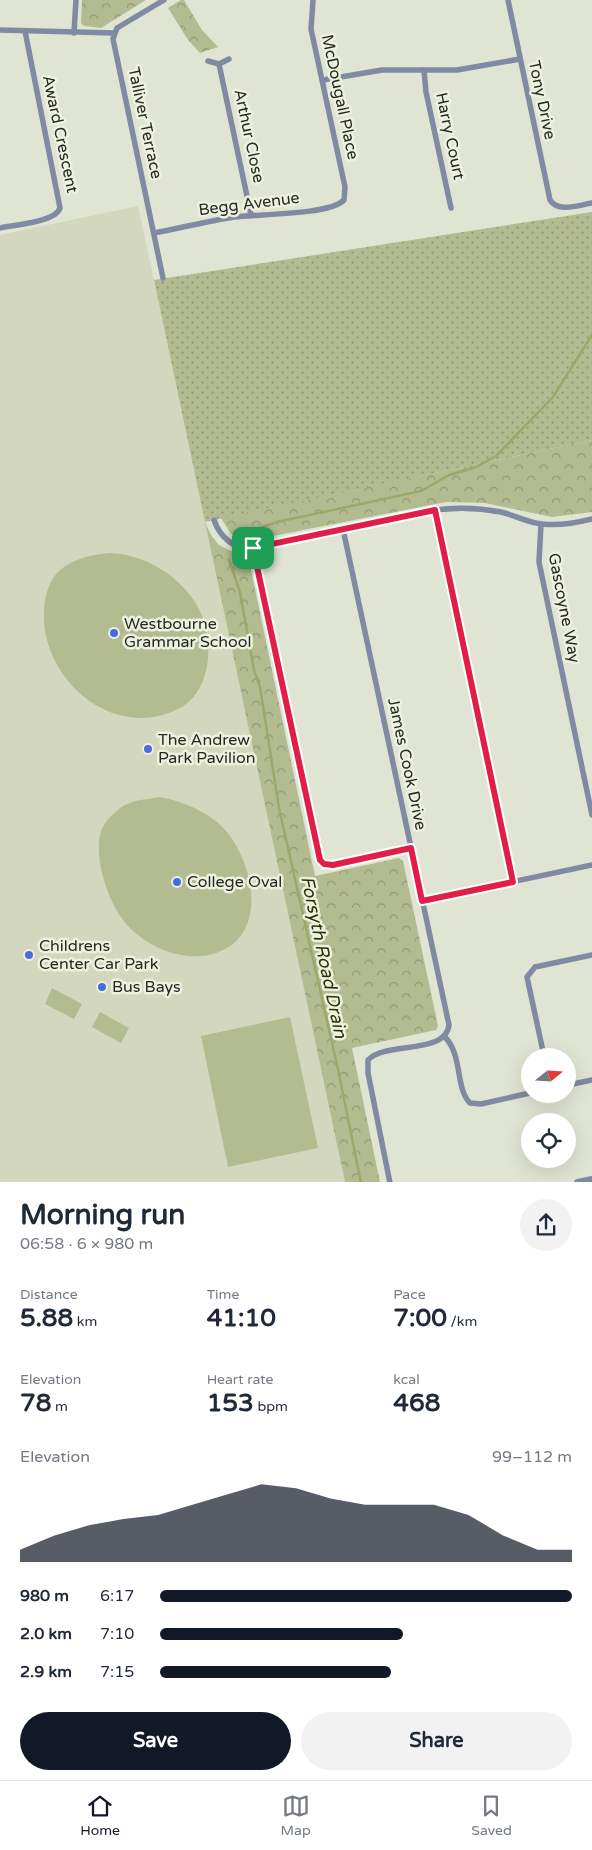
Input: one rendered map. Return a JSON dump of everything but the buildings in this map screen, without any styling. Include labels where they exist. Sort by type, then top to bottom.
[{"type":"street","points":[[74,33],[76,0]]},
{"type":"street","points":[[0,30],[114,33],[124,24],[164,0]]},
{"type":"street","name":"McDougall Place","points":[[313,0],[310,23],[345,186],[344,200]]},
{"type":"street","name":"Tony Drive","points":[[508,0],[548,197],[553,205],[564,207],[592,203]]},
{"type":"street","name":"Award Crescent","points":[[0,228],[50,218],[59,212],[60,208],[25,31]]},
{"type":"street","name":"Talliver Terrace","points":[[114,33],[114,45],[164,278]]},
{"type":"street","points":[[208,61],[219,64],[229,59]]},
{"type":"street","points":[[322,80],[388,70],[469,68],[520,59]]},
{"type":"street","name":"Arthur Close","points":[[219,64],[251,215]]},
{"type":"street","name":"Harry Court","points":[[424,70],[426,92],[451,208]]},
{"type":"street","name":"Begg Avenue","points":[[154,233],[251,215],[302,212],[336,206],[344,200]]},
{"type":"street","points":[[214,520],[226,540],[235,546],[253,548],[435,510],[475,508],[501,512],[541,524],[563,524],[592,519]]},
{"type":"street","points":[[435,510],[513,882]]},
{"type":"street","name":"Gascoyne Way","points":[[541,524],[540,568],[592,815]]},
{"type":"street","name":"James Cook Drive","points":[[344,529],[449,1025],[445,1037]]},
{"type":"street","points":[[253,548],[320,860],[324,864],[333,865],[411,848]]},
{"type":"street","points":[[422,901],[592,865]]},
{"type":"street","points":[[542,1048],[526,977],[535,967],[592,955]]},
{"type":"street","points":[[390,1182],[368,1073],[368,1060],[378,1054],[434,1042],[445,1037],[454,1048],[465,1095],[470,1103],[481,1104],[521,1095]]},
{"type":"street","points":[[576,1083],[592,1080]]},
{"type":"street","points":[[578,1182],[592,1180]]},
{"type":"shaded area","name":"Westbourne Grammar School","points":[[138,206],[345,1182],[0,1182],[0,235]]},
{"type":"green space","points":[[82,0],[146,0],[101,28],[84,26],[81,23]]},
{"type":"green space","points":[[184,0],[202,30],[218,47],[200,53],[188,40],[168,8]]},
{"type":"green space","points":[[592,212],[592,440],[205,522],[154,280]]},
{"type":"green space","points":[[592,440],[592,512],[552,517],[485,503],[446,502],[248,541],[231,534],[221,518]]},
{"type":"green space","points":[[205,522],[211,535],[219,545],[249,560],[315,876],[399,858],[403,861],[438,1026],[436,1030],[352,1048],[380,1182],[345,1182]]},
{"type":"green space","points":[[110,553],[135,557],[169,574],[188,592],[202,615],[208,645],[205,675],[199,689],[190,701],[178,709],[153,717],[129,717],[106,710],[85,697],[67,680],[54,659],[46,635],[44,610],[50,583],[60,570],[77,560]]},
{"type":"green space","name":"College Oval","points":[[160,797],[196,809],[220,824],[236,845],[244,862],[251,898],[250,916],[244,932],[233,944],[216,953],[205,956],[181,955],[158,948],[147,942],[122,919],[105,884],[99,858],[99,846],[101,831],[108,819],[127,804]]},
{"type":"green space","points":[[52,988],[82,1004],[74,1019],[45,1004]]},
{"type":"green space","points":[[100,1012],[129,1028],[121,1043],[92,1027]]},
{"type":"green space","points":[[290,1017],[318,1148],[228,1167],[201,1036]]},
{"type":"waterway","name":"Forsyth Road Drain","points":[[245,533],[277,522],[421,491],[449,475],[476,467],[496,456],[553,397],[592,335]]},
{"type":"waterway","name":"Forsyth Road Drain","points":[[229,560],[240,592],[254,670],[260,687],[279,808],[339,1074],[361,1182]]},
{"type":"place","name":"Westbourne Grammar School","points":[[114,633]]},
{"type":"place","name":"The Andrew Park Pavilion","points":[[148,749]]},
{"type":"place","name":"College Oval","points":[[177,882]]},
{"type":"place","name":"Childrens Center Car Park","points":[[29,955]]},
{"type":"place","name":"Bus Bays","points":[[102,987]]},
{"type":"route","points":[[435,510],[513,882],[422,901],[411,848],[333,865],[324,864],[320,860],[253,548],[435,510]]}]
